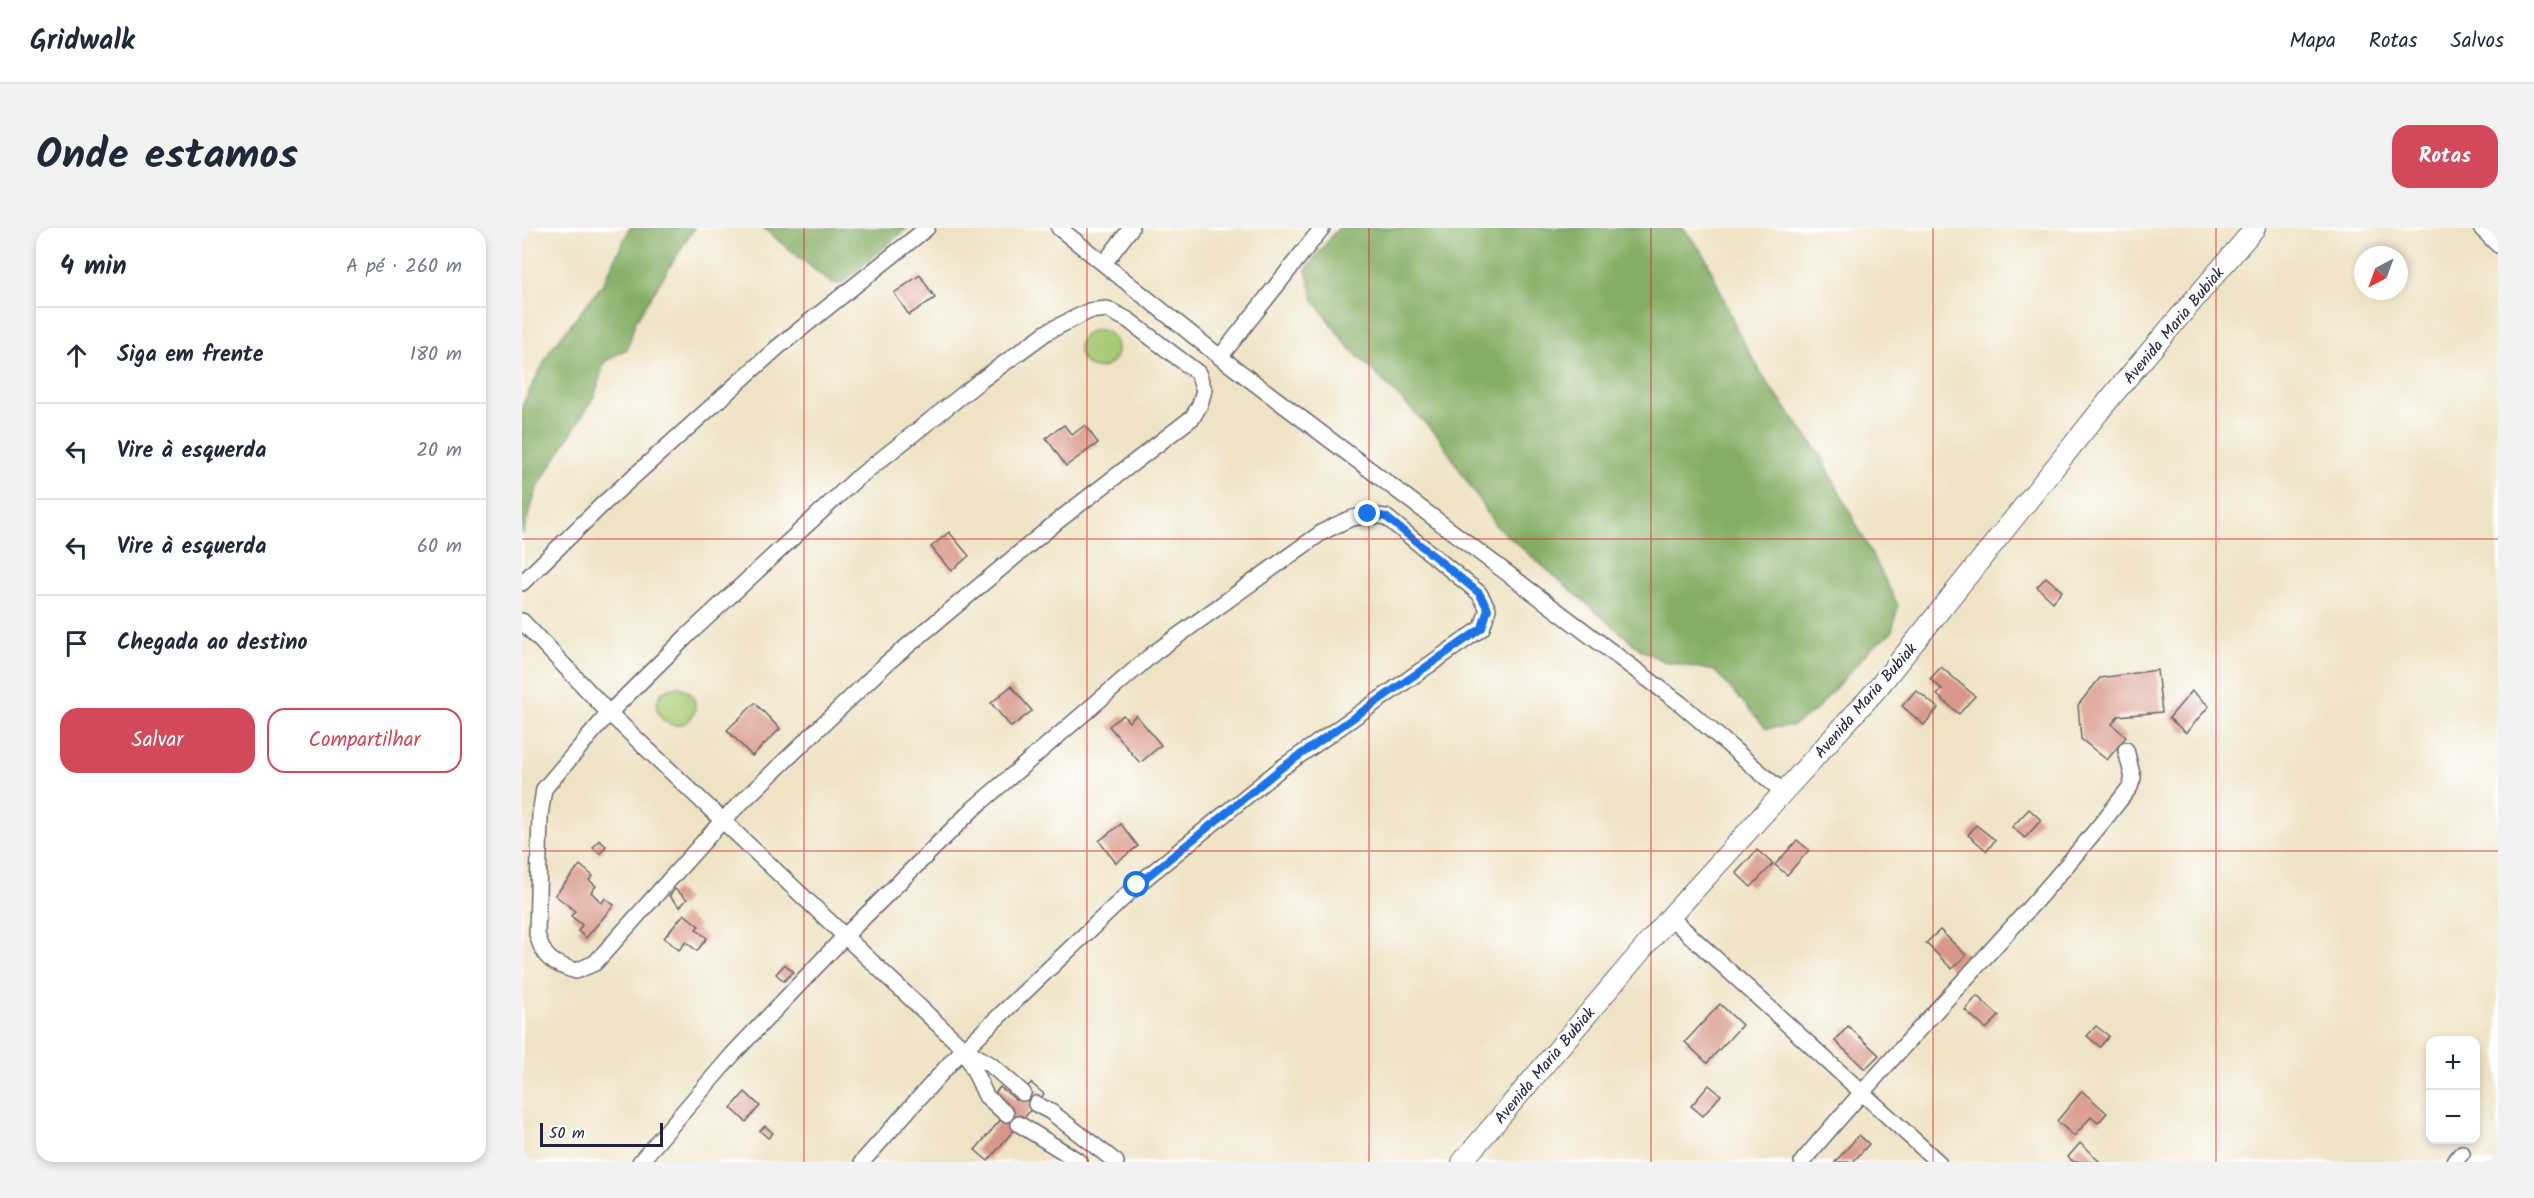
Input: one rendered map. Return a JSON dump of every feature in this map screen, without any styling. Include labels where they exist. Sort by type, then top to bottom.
[{"type":"street","points":[[522,583],[603,504],[778,347],[927,228]]},
{"type":"street","points":[[1059,228],[1105,262],[1220,357],[1681,704],[1784,793]]},
{"type":"street","points":[[1105,262],[1131,228]]},
{"type":"street","points":[[1220,357],[1322,228]]},
{"type":"street","name":"Avenida Maria Bubiak","points":[[1462,1162],[1670,917],[1878,689],[2112,396],[2255,228]]},
{"type":"street","points":[[2481,228],[2498,245]]},
{"type":"street","points":[[1107,309],[1128,320],[1198,373],[1204,390],[1200,404],[1188,421],[1059,520],[888,663],[723,820],[595,963],[576,971],[554,964],[542,951],[537,934],[540,815],[544,789],[609,713],[687,636],[855,480],[980,381],[1047,332],[1089,311],[1107,309]]},
{"type":"street","points":[[640,1162],[733,1054],[845,936],[973,809],[1154,653],[1321,533],[1347,519],[1368,514],[1386,517],[1479,593],[1488,609],[1482,628],[1280,769],[1155,870],[964,1049],[862,1162]]},
{"type":"street","points":[[522,621],[609,713],[964,1049],[991,1065],[1023,1093]]},
{"type":"street","points":[[1802,1162],[1861,1091],[2087,843],[2130,787],[2133,778],[2126,750]]},
{"type":"street","points":[[1670,917],[1938,1162]]},
{"type":"street","points":[[964,1049],[986,1096],[1006,1114]]},
{"type":"street","points":[[1036,1104],[1051,1112],[1116,1162]]},
{"type":"street","points":[[1036,1133],[1040,1122],[1051,1112]]},
{"type":"street","points":[[1019,1124],[1080,1162]]},
{"type":"green space","points":[[630,228],[694,228],[635,322],[628,348],[604,362],[595,395],[537,488],[522,536],[522,406],[550,351],[603,284]]},
{"type":"green space","points":[[763,228],[907,228],[841,284],[831,283]]},
{"type":"green space","points":[[1338,228],[1683,228],[1705,256],[1738,332],[1767,383],[1820,454],[1898,605],[1892,632],[1870,649],[1815,711],[1792,726],[1766,728],[1715,671],[1663,661],[1640,649],[1495,525],[1438,436],[1345,343],[1329,321],[1314,300],[1306,270]]},
{"type":"green space","points":[[1098,330],[1111,336],[1117,349],[1111,362],[1098,368],[1085,362],[1079,349],[1085,336]]},
{"type":"green space","points":[[676,687],[689,693],[695,706],[689,719],[676,725],[663,719],[657,706],[663,693]]},
{"type":"building","points":[[920,275],[935,298],[909,315],[894,293]]},
{"type":"building","points":[[1064,425],[1072,435],[1085,425],[1098,443],[1066,466],[1046,438]]},
{"type":"building","points":[[949,532],[969,556],[951,571],[931,547]]},
{"type":"building","points":[[2046,577],[2062,591],[2053,602],[2037,587]]},
{"type":"building","points":[[1941,667],[1975,696],[1959,714],[1937,695],[1942,689],[1930,679]]},
{"type":"building","points":[[2157,670],[2162,712],[2118,716],[2112,724],[2126,737],[2107,760],[2081,739],[2078,705],[2100,678]]},
{"type":"building","points":[[1011,686],[1032,711],[1011,727],[991,703]]},
{"type":"building","points":[[1916,690],[1938,708],[1924,725],[1902,706]]},
{"type":"building","points":[[2192,691],[2209,706],[2186,733],[2169,718]]},
{"type":"building","points":[[755,703],[780,729],[752,756],[727,730]]},
{"type":"building","points":[[1123,715],[1129,722],[1136,715],[1161,745],[1140,763],[1109,726]]},
{"type":"building","points":[[2029,809],[2041,820],[2025,838],[2012,827]]},
{"type":"building","points":[[1121,824],[1138,846],[1116,863],[1099,841]]},
{"type":"building","points":[[1976,825],[1995,840],[1987,851],[1968,835]]},
{"type":"building","points":[[599,840],[606,846],[600,854],[593,848]]},
{"type":"building","points":[[1797,840],[1809,850],[1787,875],[1775,865]]},
{"type":"building","points":[[1757,850],[1773,864],[1751,887],[1736,873]]},
{"type":"building","points":[[580,865],[593,876],[589,880],[596,886],[591,892],[602,903],[605,898],[614,905],[586,938],[578,931],[582,925],[571,916],[575,911],[555,895]]},
{"type":"building","points":[[675,889],[687,899],[680,907],[669,896]]},
{"type":"building","points":[[684,914],[699,926],[696,929],[707,938],[697,951],[686,942],[679,950],[664,938]]},
{"type":"building","points":[[1940,930],[1966,955],[1952,969],[1926,943]]},
{"type":"building","points":[[785,964],[793,972],[784,981],[776,974]]},
{"type":"building","points":[[1977,996],[1999,1016],[1986,1029],[1965,1010]]},
{"type":"building","points":[[1720,1004],[1742,1025],[1707,1063],[1685,1042]]},
{"type":"building","points":[[1848,1026],[1879,1055],[1865,1069],[1835,1041]]},
{"type":"building","points":[[2096,1026],[2109,1036],[2100,1047],[2087,1036]]},
{"type":"building","points":[[1031,1083],[1044,1094],[988,1161],[975,1150],[1007,1112],[991,1098],[1000,1087],[1016,1100]]},
{"type":"building","points":[[1709,1085],[1721,1095],[1703,1116],[1691,1106]]},
{"type":"building","points":[[2082,1091],[2107,1113],[2098,1123],[2091,1117],[2074,1136],[2057,1121]]},
{"type":"building","points":[[745,1092],[760,1106],[746,1122],[731,1108]]},
{"type":"building","points":[[765,1126],[773,1133],[768,1138],[760,1131]]},
{"type":"building","points":[[1859,1135],[1869,1144],[1853,1162],[1835,1162]]},
{"type":"building","points":[[2080,1143],[2098,1162],[2074,1162],[2068,1157]]},
{"type":"route","points":[[1137,885],[1280,769],[1465,643],[1482,628],[1488,609],[1479,593],[1386,517],[1368,514]]}]
